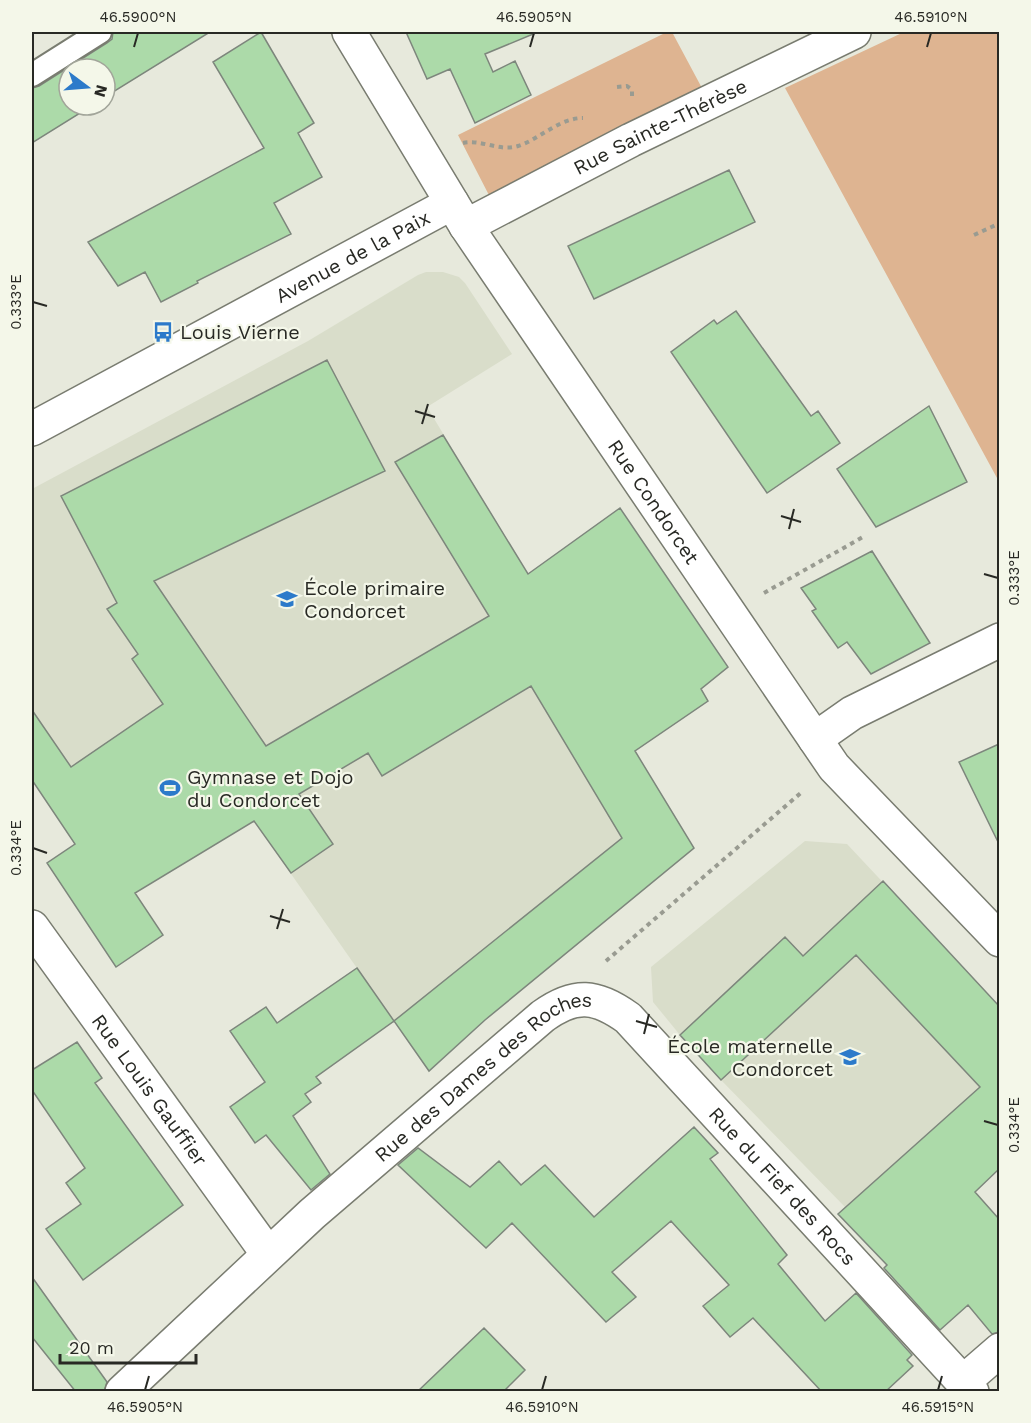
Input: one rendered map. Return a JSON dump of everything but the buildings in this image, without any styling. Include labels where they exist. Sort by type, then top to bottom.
[{"type":"street","name":"Rue Condorcet","points":[[349,32],[459,215],[834,768],[999,940]]},
{"type":"street","name":"Rue Sainte-Thérèse","points":[[459,215],[631,140],[854,32]]},
{"type":"street","name":"Avenue de la Paix","points":[[32,429],[459,215]]},
{"type":"street","points":[[815,739],[852,713],[999,640]]},
{"type":"street","name":"Rue Louis Gauffier","points":[[32,927],[268,1254]]},
{"type":"street","name":"Rue des Dames des Roches","points":[[122,1392],[268,1254],[543,1016],[559,1005],[576,999],[595,1001]]},
{"type":"street","name":"Rue du Fief des Rocs","points":[[595,1001],[611,1006],[628,1018],[968,1387],[999,1350]]},
{"type":"lane","points":[[32,75],[100,32]]},
{"type":"path","points":[[434,174],[460,160],[453,147],[462,143],[470,141],[504,148],[518,147],[565,122],[578,118],[612,118],[622,121],[631,140]]},
{"type":"path","points":[[974,235],[999,223]]},
{"type":"path","points":[[730,613],[863,537]]},
{"type":"path","name":"Rue des Dames des Roches","points":[[595,1001],[601,966],[795,797],[834,768]]},
{"type":"shaded area","points":[[667,32],[672,32],[703,90],[492,201],[458,135]]},
{"type":"shaded area","points":[[904,32],[999,32],[1000,477],[997,478],[785,88]]},
{"type":"shaded area","name":"École primaire Condorcet","points":[[426,272],[443,272],[459,277],[512,354],[427,407],[694,849],[485,1020],[429,1071],[254,821],[151,883],[32,710],[32,489],[308,341]]},
{"type":"shaded area","name":"École maternelle Condorcet","points":[[805,841],[847,844],[999,1006],[999,1169],[890,1269],[838,1214],[845,1207],[721,1080],[653,1002],[651,967]]},
{"type":"place","name":"Louis Vierne","points":[[163,332]]},
{"type":"place","name":"École primaire Condorcet","points":[[287,599]]},
{"type":"place","name":"Gymnase et Dojo du Condorcet","points":[[170,788]]},
{"type":"place","name":"École maternelle Condorcet","points":[[850,1057]]}]
